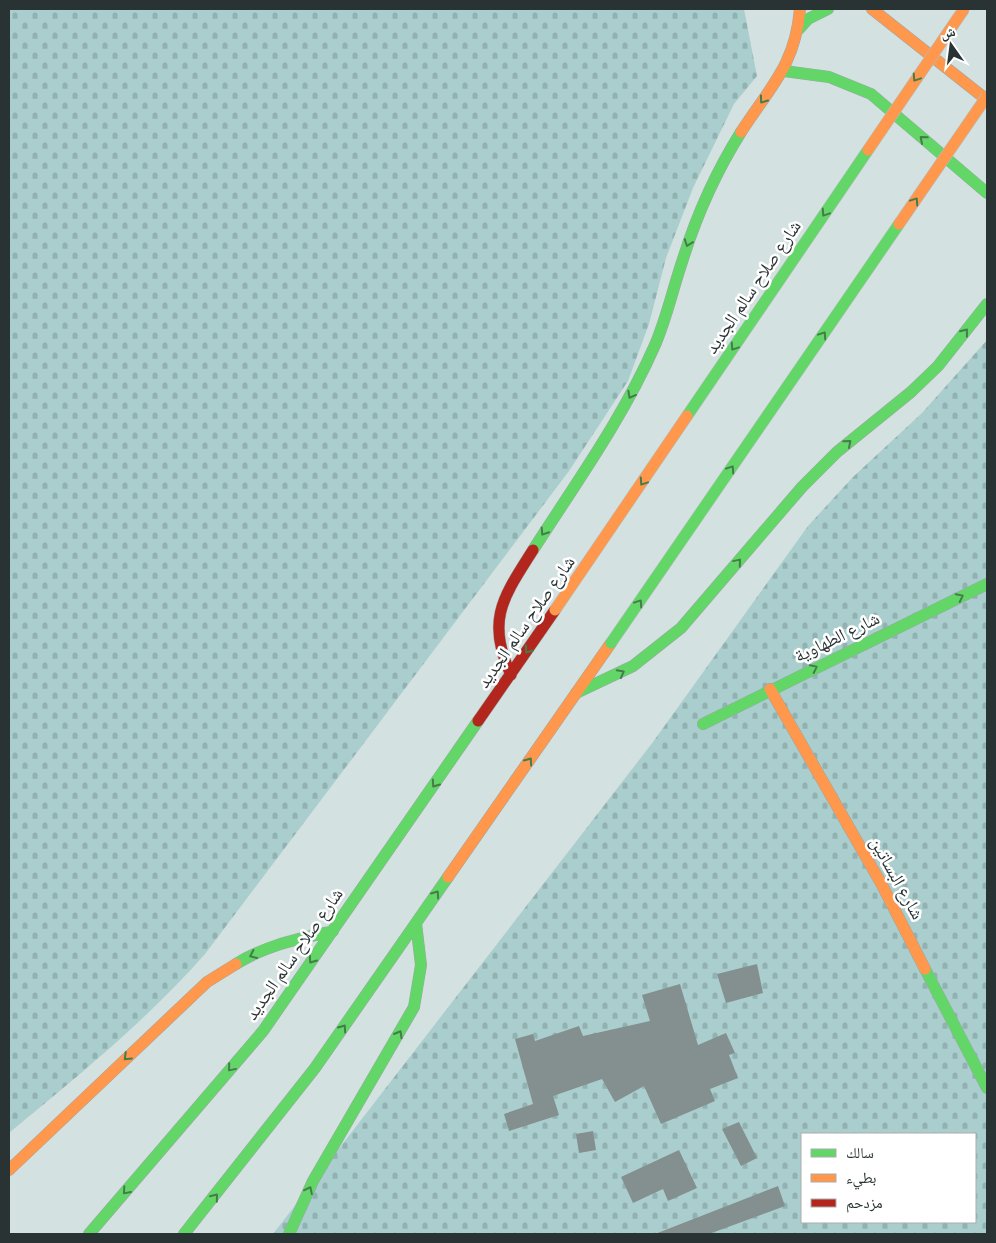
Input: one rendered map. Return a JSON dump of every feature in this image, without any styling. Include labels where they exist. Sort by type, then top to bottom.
[{"type":"main road","points":[[511,675],[505,662],[498,636],[500,608],[505,594],[619,416],[636,386],[665,320],[685,250],[711,186],[744,127],[784,71],[795,49],[799,30],[800,9]]},
{"type":"main road","points":[[799,30],[808,19],[828,9]]},
{"type":"main road","points":[[872,9],[987,100]]},
{"type":"main road","name":"شارع صلاح سالم الجديد","points":[[88,1234],[263,1030],[511,675],[964,9]]},
{"type":"main road","points":[[784,71],[807,72],[829,76],[851,83],[871,94],[987,193]]},
{"type":"main road","points":[[184,1234],[315,1068],[611,643],[987,96]]},
{"type":"main road","points":[[576,693],[633,666],[681,628],[802,486],[836,452],[889,410],[938,366],[987,304]]},
{"type":"main road","name":"شارع الطهاوية","points":[[703,724],[770,689],[987,584]]},
{"type":"main road","name":"شارع البساتين","points":[[770,689],[882,885],[987,1088]]},
{"type":"main road","points":[[289,1234],[313,1181],[414,1007],[423,965],[421,943],[416,923]]},
{"type":"main road","points":[[9,1170],[207,982],[250,955],[277,944],[332,931]]},
{"type":"green space","points":[[9,9],[744,9],[757,76],[734,104],[693,188],[666,258],[649,324],[628,381],[569,471],[205,954],[135,1025],[86,1069],[9,1133]]},
{"type":"green space","points":[[987,340],[987,1234],[273,1234],[653,742],[808,526],[853,477],[922,413]]},
{"type":"building","points":[[757,964],[763,993],[726,1003],[717,974]]},
{"type":"building","points":[[680,984],[698,1045],[726,1033],[735,1053],[729,1055],[738,1078],[710,1089],[715,1101],[661,1124],[644,1086],[615,1102],[602,1079],[553,1096],[559,1115],[509,1131],[504,1114],[533,1104],[515,1039],[533,1034],[535,1041],[579,1026],[583,1036],[650,1021],[642,995]]},
{"type":"building","points":[[739,1122],[757,1158],[741,1166],[722,1129]]},
{"type":"building","points":[[593,1131],[596,1150],[579,1153],[576,1134]]},
{"type":"building","points":[[679,1150],[697,1188],[668,1201],[663,1189],[633,1203],[621,1177]]},
{"type":"building","points":[[778,1186],[785,1206],[709,1234],[655,1234]]},
{"type":"traffic: fast","points":[[799,29],[808,19],[828,9]]},
{"type":"traffic: fast","points":[[784,71],[829,77],[871,94],[987,193]]},
{"type":"traffic: fast","points":[[533,550],[614,424],[642,372],[655,345],[688,242],[701,210],[723,162],[741,132]]},
{"type":"traffic: fast","points":[[687,416],[868,150]]},
{"type":"traffic: fast","points":[[611,643],[899,224]]},
{"type":"traffic: fast","points":[[576,693],[633,666],[681,628],[802,487],[837,452],[911,392],[938,366],[987,304]]},
{"type":"traffic: fast","points":[[703,724],[987,584]]},
{"type":"traffic: fast","points":[[89,1234],[263,1031],[478,721]]},
{"type":"traffic: fast","points":[[184,1234],[315,1068],[448,877]]},
{"type":"traffic: fast","points":[[289,1234],[313,1181],[414,1007],[421,965],[416,923]]},
{"type":"traffic: fast","points":[[236,964],[271,947],[333,931]]},
{"type":"traffic: fast","points":[[925,969],[987,1088]]},
{"type":"traffic: slow","points":[[741,132],[780,75],[787,61],[793,46],[800,9]]},
{"type":"traffic: slow","points":[[872,9],[987,100]]},
{"type":"traffic: slow","points":[[868,150],[964,9]]},
{"type":"traffic: slow","points":[[899,224],[987,96]]},
{"type":"traffic: slow","points":[[555,610],[687,416]]},
{"type":"traffic: slow","points":[[448,877],[611,643]]},
{"type":"traffic: slow","points":[[770,689],[882,885],[925,969]]},
{"type":"traffic: slow","points":[[9,1170],[207,982],[236,964]]},
{"type":"traffic: jam","points":[[511,675],[503,656],[499,639],[501,609],[506,595],[533,550]]},
{"type":"traffic: jam","points":[[478,721],[555,610]]}]
